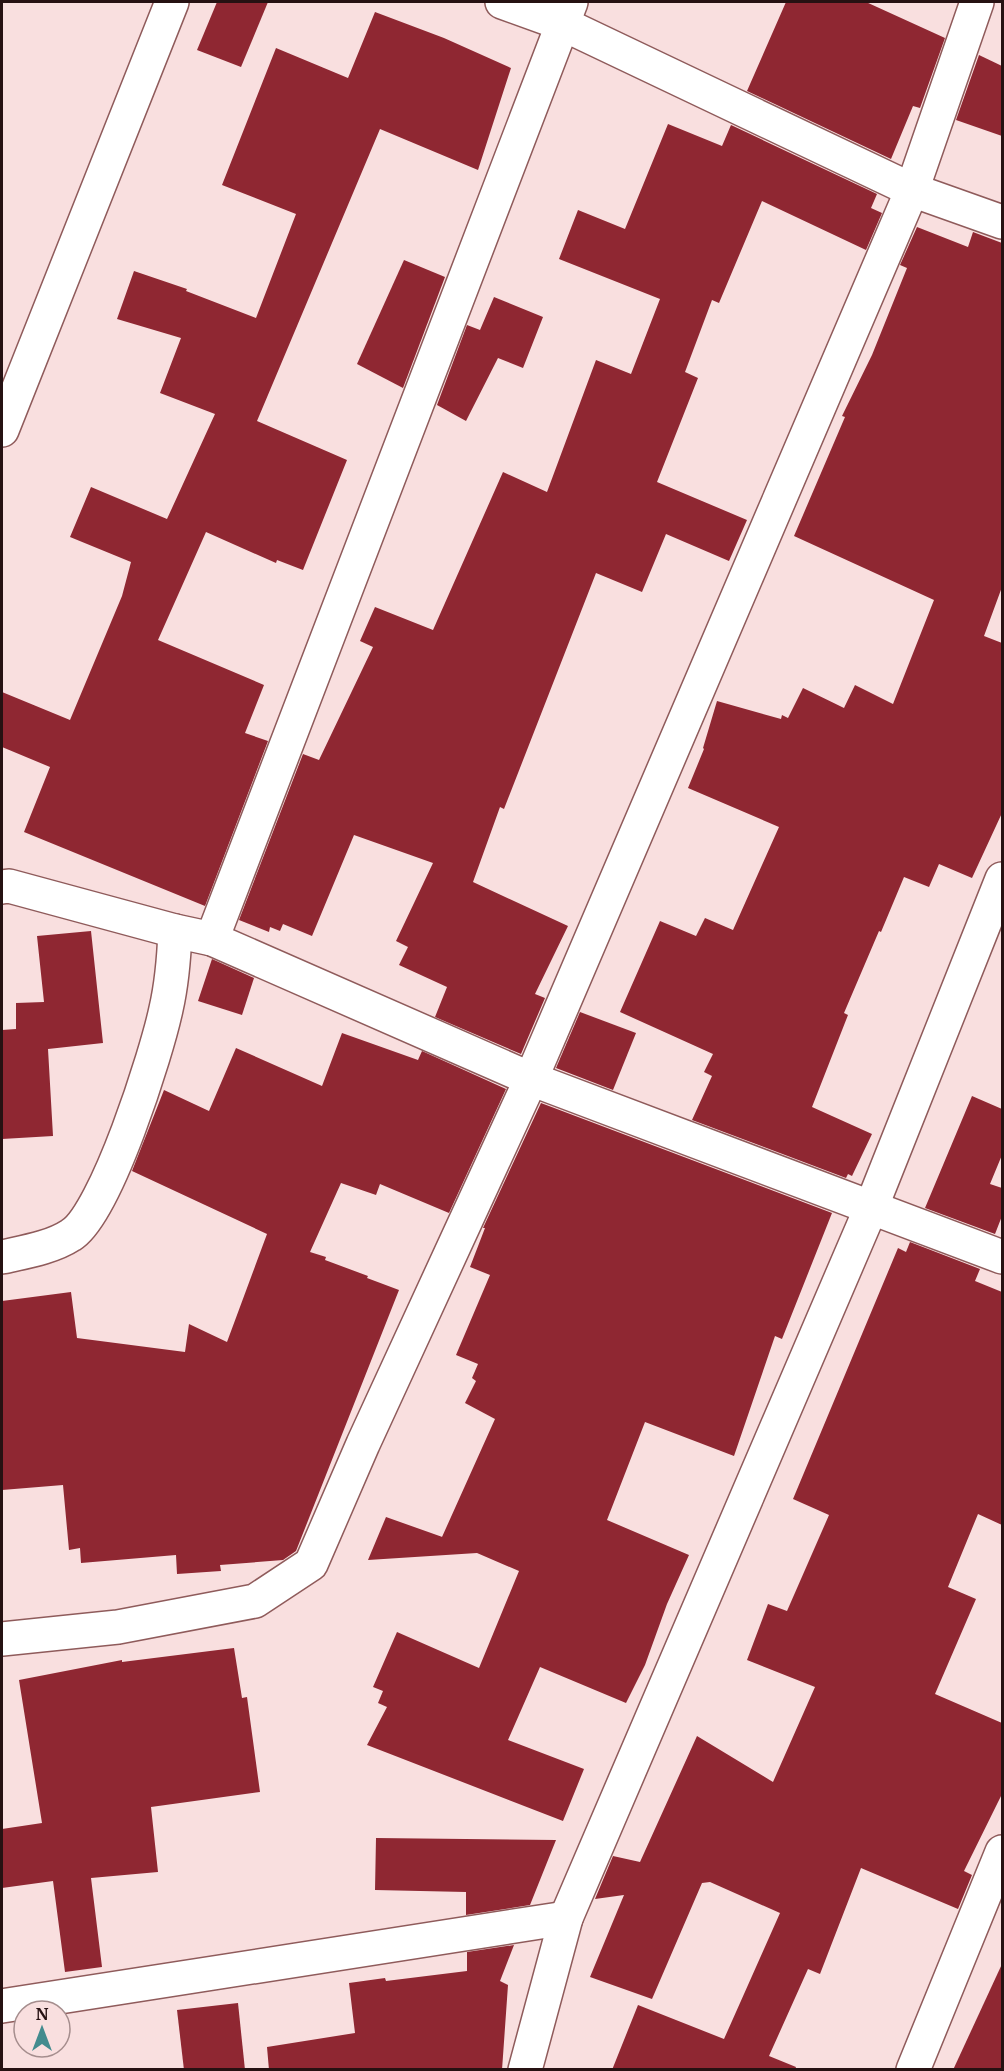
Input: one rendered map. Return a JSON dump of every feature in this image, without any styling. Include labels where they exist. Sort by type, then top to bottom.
[{"type":"street","points":[[2,430],[171,2]]},
{"type":"street","points":[[502,2],[567,13],[912,190],[1002,222]]},
{"type":"street","points":[[2,1639],[118,1628],[255,1601],[311,1564],[363,1444],[531,1079],[912,190],[977,2]]},
{"type":"street","points":[[212,939],[567,13]]},
{"type":"street","points":[[525,2070],[566,1918],[871,1208],[1002,879]]},
{"type":"street","points":[[2,887],[9,886],[212,939],[531,1079],[1002,1257]]},
{"type":"street","points":[[2,1257],[38,1248],[73,1235],[91,1214],[124,1141],[166,1010],[174,962],[175,931]]},
{"type":"street","points":[[913,2070],[1002,1852]]},
{"type":"street","points":[[2,2006],[566,1918]]},
{"type":"building","points":[[217,2],[268,2],[241,67],[197,50]]},
{"type":"building","points":[[786,2],[866,2],[945,38],[920,108],[913,106],[891,159],[747,91]]},
{"type":"building","points":[[375,12],[444,38],[511,68],[478,170],[380,129],[257,421],[347,460],[303,570],[277,560],[276,563],[206,532],[158,640],[264,685],[245,733],[268,741],[205,906],[24,832],[50,767],[2,747],[2,692],[70,720],[122,596],[131,562],[70,537],[91,487],[167,519],[215,414],[160,393],[181,338],[117,319],[134,271],[187,289],[186,291],[256,318],[296,214],[222,185],[276,48],[348,78]]},
{"type":"building","points":[[979,55],[1002,66],[1002,136],[956,120]]},
{"type":"building","points":[[668,124],[722,146],[731,125],[877,194],[871,208],[882,213],[866,250],[762,201],[719,303],[712,300],[685,372],[698,378],[657,482],[747,520],[729,561],[666,534],[642,592],[596,573],[504,809],[500,807],[473,882],[568,926],[535,994],[545,998],[521,1054],[435,1017],[447,987],[399,965],[408,947],[396,941],[433,863],[354,835],[312,936],[283,924],[280,931],[270,927],[269,932],[239,920],[303,754],[319,760],[373,647],[360,641],[375,607],[433,630],[503,472],[547,492],[596,360],[631,374],[660,299],[559,259],[578,210],[625,229]]},
{"type":"building","points":[[917,227],[968,247],[973,232],[1002,243],[1002,587],[984,636],[1002,643],[1002,813],[972,878],[939,864],[929,887],[904,877],[881,932],[879,931],[844,1013],[848,1015],[812,1107],[872,1134],[852,1176],[848,1174],[846,1178],[692,1120],[712,1076],[704,1072],[713,1054],[620,1012],[660,921],[696,936],[705,918],[733,930],[779,827],[688,788],[704,749],[717,701],[781,719],[782,715],[788,718],[803,688],[844,708],[855,685],[893,704],[934,600],[794,536],[845,417],[842,416],[872,355],[907,268],[900,265]]},
{"type":"building","points":[[404,260],[445,277],[403,388],[357,364]]},
{"type":"building","points":[[494,297],[543,317],[523,368],[498,358],[466,421],[437,405],[467,325],[480,330]]},
{"type":"building","points":[[91,931],[103,1043],[48,1049],[53,1136],[2,1139],[2,1030],[16,1029],[16,1003],[44,1002],[37,936]]},
{"type":"building","points":[[212,959],[254,978],[242,1015],[198,1001]]},
{"type":"building","points":[[580,1012],[636,1033],[613,1090],[556,1068]]},
{"type":"building","points":[[342,1033],[418,1060],[422,1051],[506,1089],[449,1213],[380,1184],[376,1195],[341,1183],[310,1252],[399,1290],[296,1551],[283,1560],[220,1565],[221,1571],[177,1574],[176,1555],[81,1563],[80,1548],[69,1550],[63,1485],[2,1490],[2,1301],[71,1292],[77,1338],[185,1352],[189,1324],[227,1342],[267,1234],[132,1171],[164,1090],[209,1111],[236,1048],[322,1086]]},
{"type":"building","points":[[972,1096],[1002,1109],[1002,1155],[990,1184],[1002,1188],[1002,1216],[995,1234],[925,1208]]},
{"type":"building","points":[[541,1103],[832,1213],[782,1339],[775,1336],[734,1456],[645,1422],[607,1520],[689,1555],[667,1604],[645,1665],[626,1703],[540,1667],[508,1740],[584,1769],[563,1821],[367,1745],[387,1707],[378,1703],[383,1691],[373,1687],[397,1632],[479,1668],[519,1571],[477,1553],[368,1560],[386,1517],[442,1537],[495,1419],[465,1403],[476,1381],[472,1378],[478,1364],[456,1355],[490,1275],[470,1267],[485,1228],[483,1228]]},
{"type":"building","points":[[910,1242],[980,1269],[975,1281],[1002,1292],[1002,1525],[978,1514],[948,1587],[976,1599],[935,1694],[1002,1723],[1002,1794],[964,1871],[972,1875],[958,1909],[861,1868],[820,1974],[808,1969],[769,2056],[796,2067],[795,2070],[612,2070],[638,2005],[724,2039],[780,1913],[710,1882],[702,1883],[652,1999],[590,1977],[624,1895],[595,1899],[613,1856],[640,1862],[697,1736],[773,1782],[815,1687],[747,1660],[768,1604],[787,1611],[829,1515],[793,1499],[898,1248],[906,1252]]},
{"type":"building","points":[[234,1648],[242,1698],[247,1697],[260,1792],[151,1807],[158,1872],[91,1878],[102,1967],[65,1972],[53,1881],[2,1888],[2,1829],[42,1823],[19,1680],[122,1660],[122,1662]]},
{"type":"building","points":[[376,1838],[556,1840],[530,1905],[466,1915],[466,1892],[375,1890]]},
{"type":"building","points":[[514,1945],[500,1981],[508,1985],[502,2070],[269,2070],[267,2047],[355,2033],[349,1983],[467,1971],[467,1952]]},
{"type":"building","points":[[1002,1964],[1002,2070],[953,2070]]},
{"type":"building","points":[[238,2003],[245,2070],[184,2070],[177,2010]]}]
